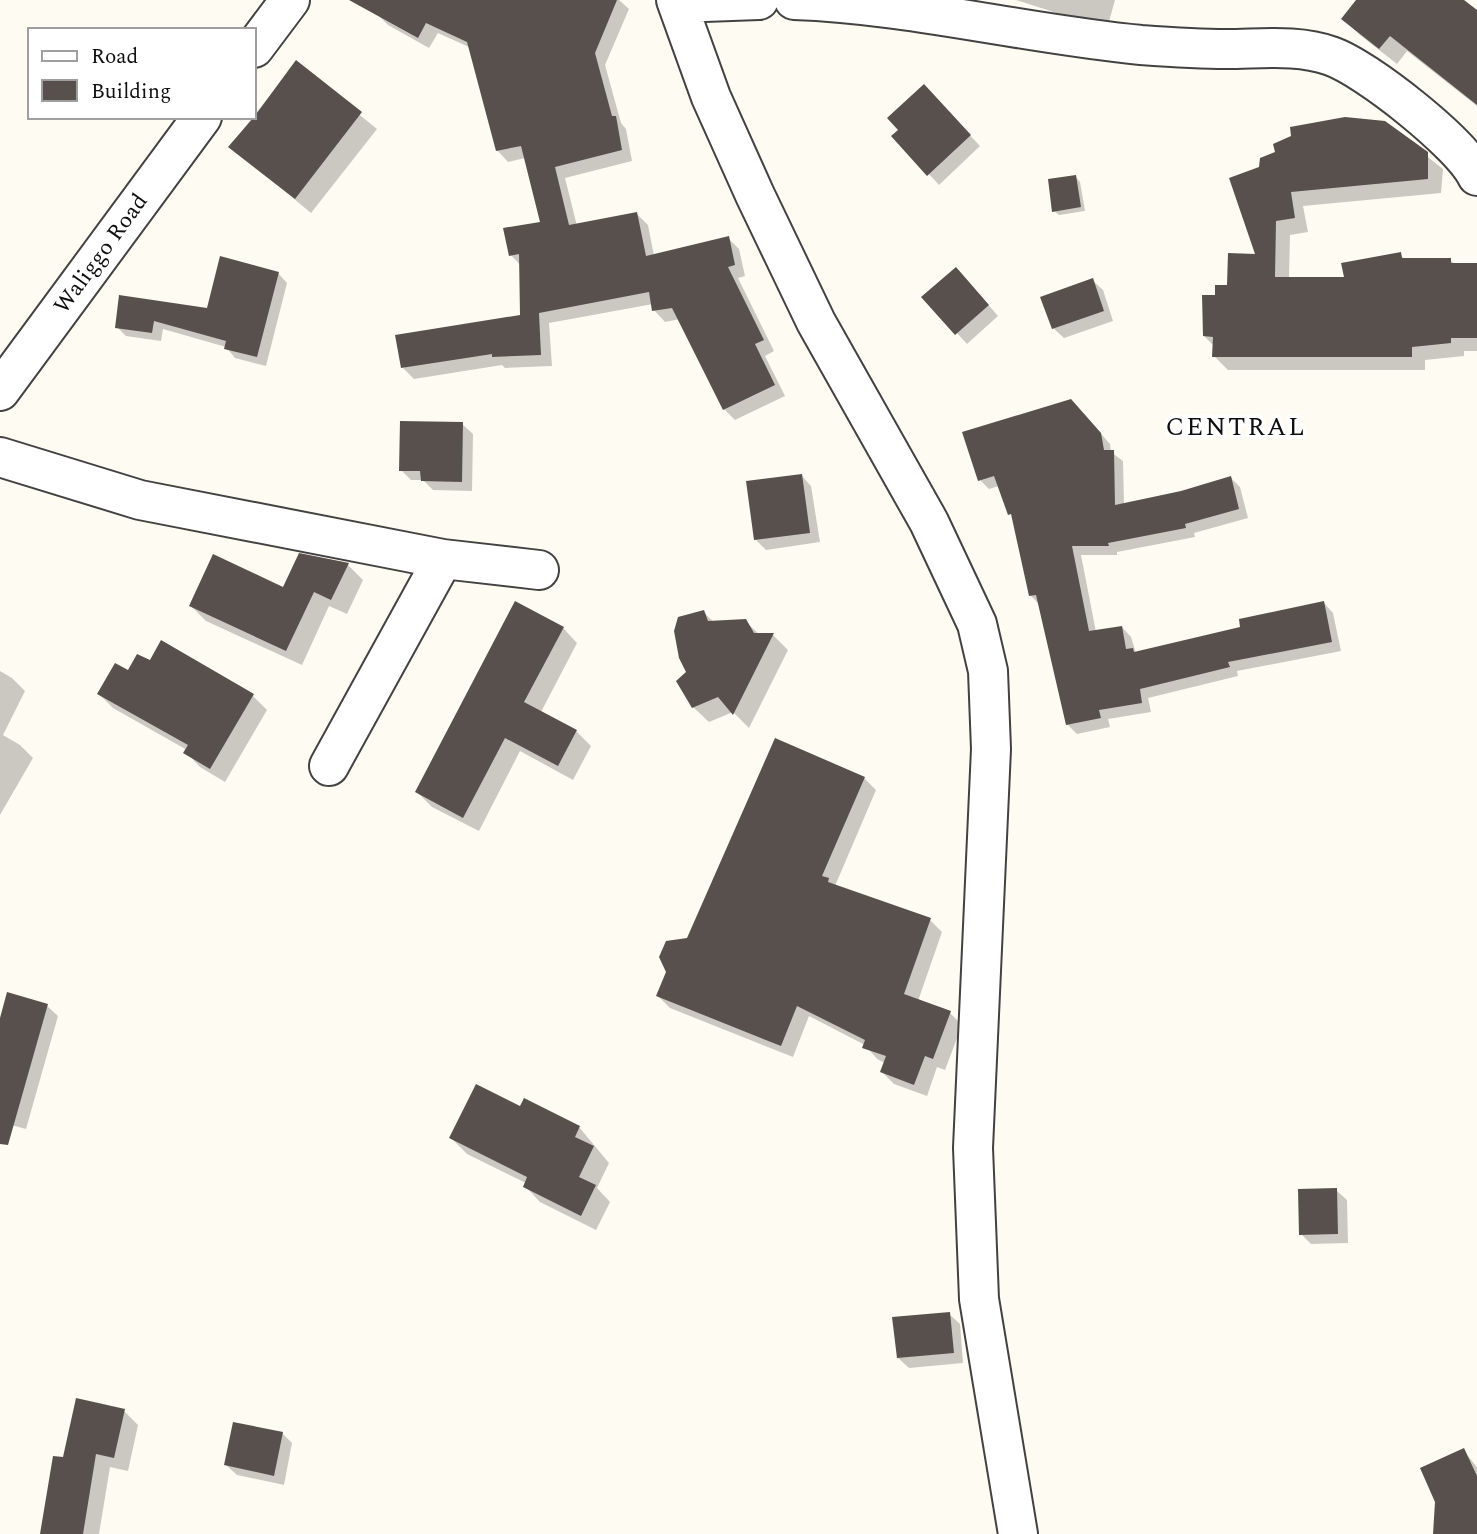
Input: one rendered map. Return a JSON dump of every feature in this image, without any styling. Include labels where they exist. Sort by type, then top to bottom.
[{"type":"street","points":[[256,45],[290,0]]},
{"type":"street","points":[[759,0],[676,1],[711,97],[755,195],[816,322],[929,522],[977,624],[988,671],[991,749],[972,1148],[979,1299],[1018,1534]]},
{"type":"street","points":[[794,0],[885,9],[1060,37],[1109,42],[1222,49],[1303,48],[1332,56],[1363,71],[1431,125],[1471,163],[1477,176]]},
{"type":"street","name":"Waliggo Road","points":[[0,391],[201,119]]},
{"type":"street","points":[[0,457],[140,500],[443,559],[539,570]]},
{"type":"street","points":[[329,766],[443,559]]},
{"type":"building","points":[[349,0],[617,0],[595,53],[612,116],[616,116],[622,150],[555,167],[569,225],[637,212],[646,256],[729,236],[735,265],[728,267],[764,340],[755,344],[775,385],[723,410],[672,308],[652,311],[649,292],[539,313],[541,355],[492,357],[492,354],[401,368],[395,335],[520,315],[519,254],[509,256],[503,228],[540,222],[521,146],[496,151],[467,42],[426,23],[418,38]]},
{"type":"building","points":[[1356,0],[1464,0],[1477,10],[1477,105],[1390,36],[1379,49],[1341,19]]},
{"type":"building","points":[[296,60],[362,112],[295,199],[228,147],[252,119],[256,119],[256,114]]},
{"type":"building","points":[[924,84],[971,135],[927,176],[891,136],[898,130],[887,118]]},
{"type":"building","points":[[1345,117],[1385,121],[1428,152],[1428,179],[1291,192],[1295,218],[1276,221],[1275,277],[1344,277],[1341,263],[1401,252],[1402,258],[1451,258],[1451,263],[1477,263],[1477,338],[1451,338],[1451,343],[1412,347],[1412,357],[1212,357],[1213,337],[1203,336],[1202,295],[1215,295],[1215,285],[1227,285],[1228,253],[1255,254],[1229,178],[1259,167],[1260,158],[1275,152],[1273,144],[1291,136],[1290,127]]},
{"type":"building","points":[[1076,175],[1081,207],[1052,212],[1048,179]]},
{"type":"building","points":[[220,256],[279,272],[257,357],[224,349],[226,341],[154,321],[152,333],[115,328],[119,295],[207,308]]},
{"type":"building","points":[[956,267],[989,305],[955,335],[921,297]]},
{"type":"building","points":[[1093,278],[1104,311],[1052,329],[1040,297]]},
{"type":"building","points":[[1071,399],[1101,433],[1104,450],[1114,450],[1115,505],[1181,491],[1231,476],[1239,509],[1185,524],[1186,528],[1108,543],[1109,546],[1072,546],[1089,631],[1122,626],[1126,649],[1133,648],[1134,652],[1240,627],[1239,619],[1324,601],[1332,642],[1228,662],[1230,667],[1140,689],[1142,703],[1099,710],[1101,718],[1066,725],[1036,595],[1029,596],[1011,514],[1008,515],[994,476],[978,481],[962,432]]},
{"type":"building","points":[[400,421],[463,422],[462,482],[421,481],[420,471],[399,471]]},
{"type":"building","points":[[802,474],[810,533],[754,540],[746,481]]},
{"type":"building","points":[[299,553],[349,563],[331,600],[314,592],[286,651],[189,606],[213,554],[283,587]]},
{"type":"building","points":[[515,601],[564,627],[524,702],[577,730],[558,766],[505,738],[463,818],[415,792]]},
{"type":"building","points":[[704,610],[708,621],[746,619],[754,633],[774,633],[733,715],[718,697],[692,708],[676,681],[686,672],[679,658],[674,631],[678,617]]},
{"type":"building","points":[[161,640],[254,694],[210,769],[183,753],[188,745],[97,694],[115,663],[128,670],[137,654],[150,660]]},
{"type":"building","points":[[775,738],[865,777],[822,876],[829,878],[828,882],[931,918],[904,994],[951,1011],[933,1059],[925,1056],[914,1085],[880,1072],[886,1056],[862,1048],[865,1040],[797,1006],[781,1046],[656,996],[666,972],[659,957],[666,941],[687,938]]},
{"type":"building","points":[[7,992],[48,1004],[8,1145],[0,1144],[0,1018]]},
{"type":"building","points":[[476,1084],[520,1106],[524,1098],[580,1126],[575,1137],[594,1146],[579,1177],[596,1185],[581,1216],[523,1187],[527,1177],[449,1138]]},
{"type":"building","points":[[1337,1188],[1338,1234],[1299,1235],[1298,1189]]},
{"type":"building","points":[[950,1312],[954,1353],[897,1358],[892,1317]]},
{"type":"building","points":[[76,1398],[125,1409],[114,1458],[96,1454],[83,1534],[40,1534],[53,1456],[63,1457]]},
{"type":"building","points":[[233,1422],[283,1432],[274,1476],[224,1465]]},
{"type":"building","points":[[1464,1448],[1477,1476],[1477,1534],[1433,1534],[1435,1502],[1420,1468]]},
{"type":"district","name":"CENTRAL","points":[[1236,426]]}]
